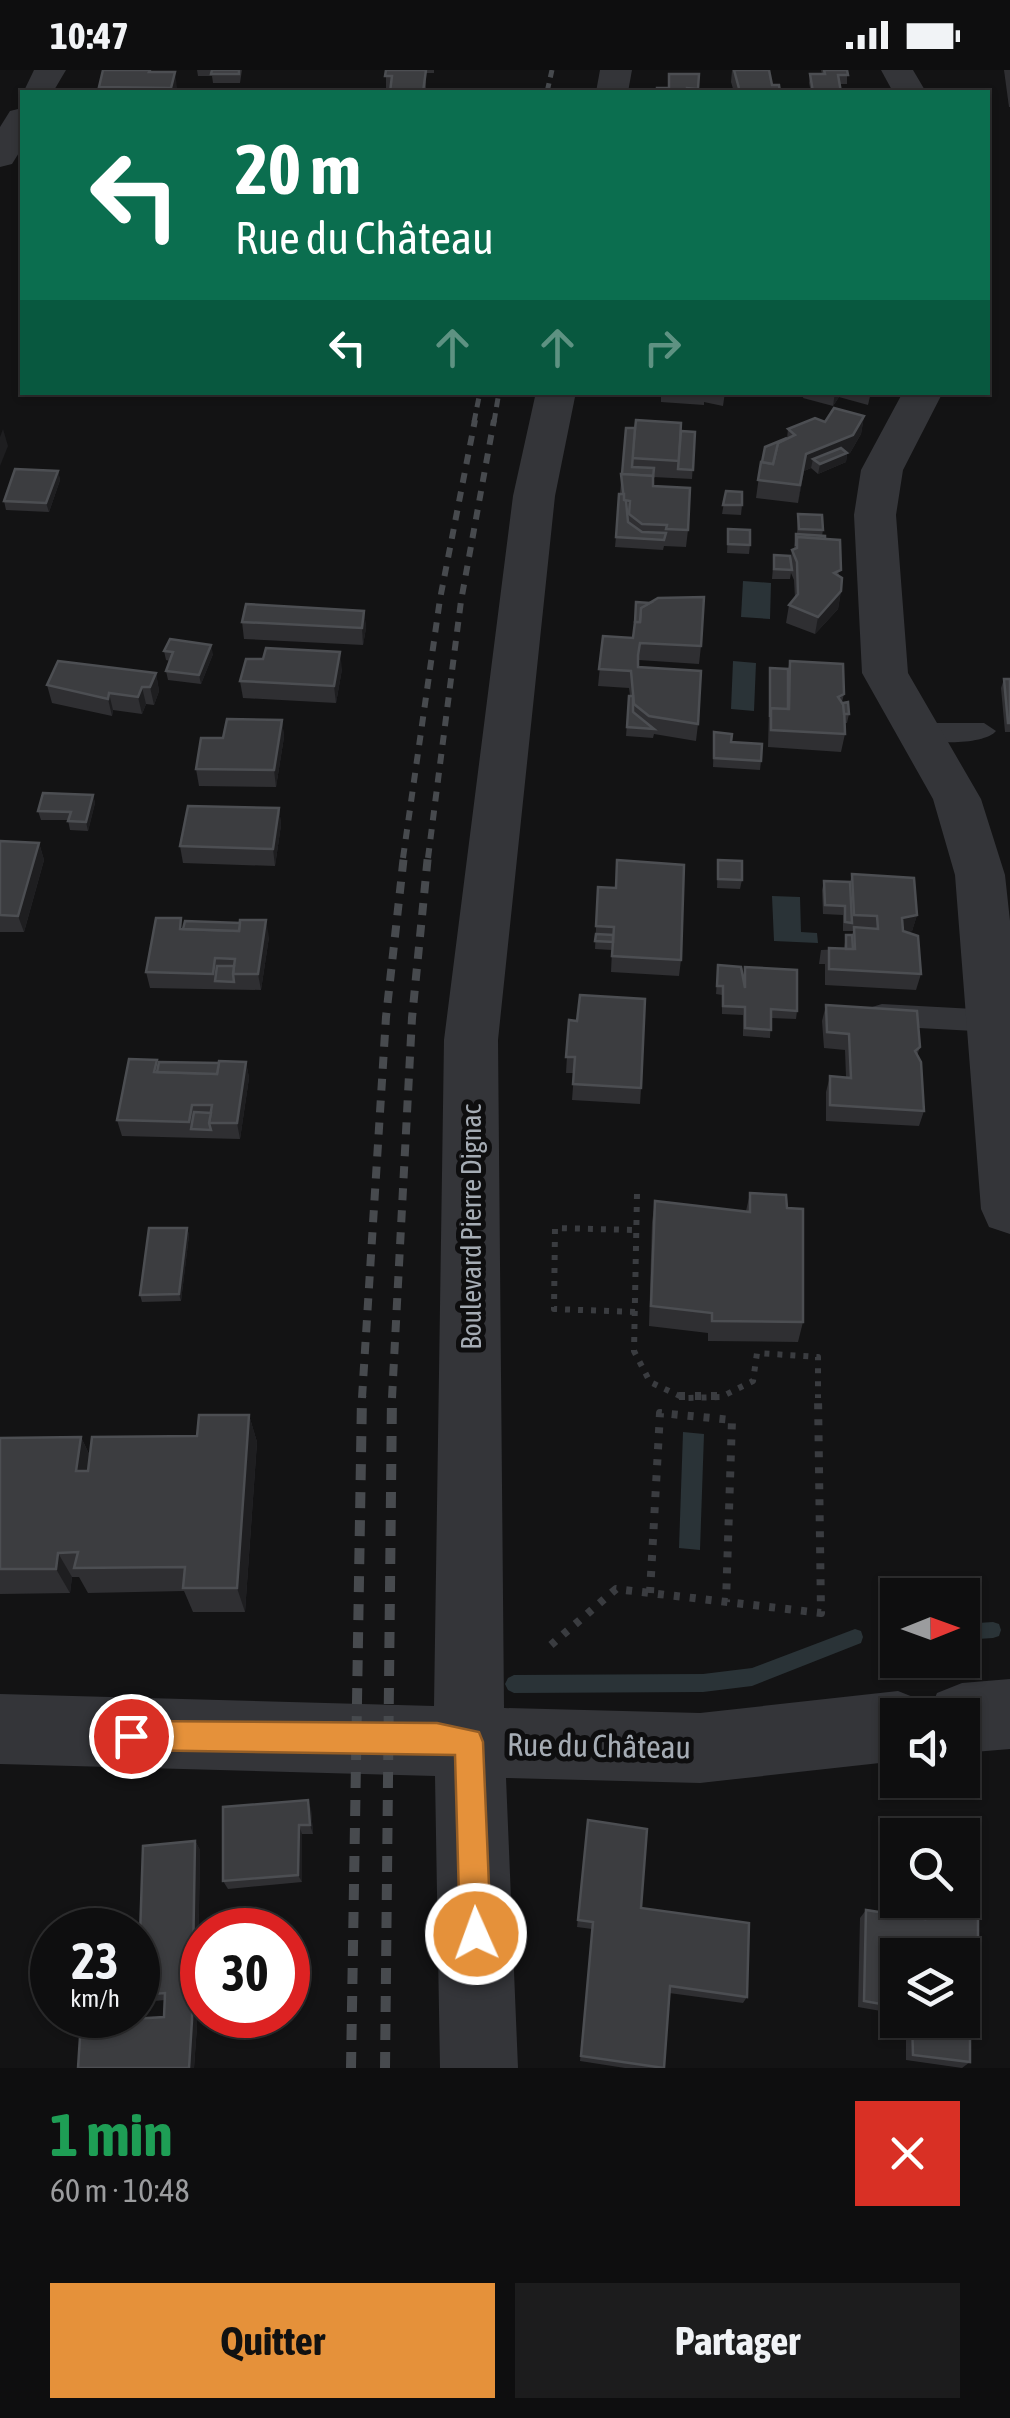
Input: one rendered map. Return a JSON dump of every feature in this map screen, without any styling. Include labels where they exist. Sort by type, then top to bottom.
[{"type":"street","points":[[8,155],[20,123]]},
{"type":"street","name":"Boulevard Pierre Dignac","points":[[480,2068],[469,1742],[471,1040],[534,496],[555,395]]},
{"type":"street","points":[[921,395],[882,470],[874,515],[885,673],[957,799],[980,875],[996,907],[1009,1192]]},
{"type":"street","points":[[980,1716],[1010,1714]]},
{"type":"street","name":"Rue du Château","points":[[0,1730],[93,1735],[437,1738],[700,1748],[880,1728]]},
{"type":"lane","points":[[918,731],[984,730]]},
{"type":"lane","points":[[859,1014],[999,1031]]},
{"type":"path","points":[[551,1646],[616,1589],[822,1613],[818,1357],[757,1353],[752,1380],[721,1397],[684,1398],[650,1382],[634,1352],[638,1194]]},
{"type":"path","points":[[635,1312],[554,1309],[556,1228],[636,1230]]},
{"type":"path","points":[[650,1593],[660,1413],[732,1420],[726,1602]]},
{"type":"shaded area","points":[[743,581],[771,583],[770,619],[741,617]]},
{"type":"shaded area","points":[[733,661],[756,663],[754,711],[731,709]]},
{"type":"shaded area","points":[[772,896],[800,897],[801,932],[817,933],[818,943],[774,941]]},
{"type":"shaded area","points":[[683,1432],[704,1434],[700,1550],[679,1548]]},
{"type":"building","points":[[103,70],[175,72],[171,88],[99,87]]},
{"type":"building","points":[[212,70],[239,70],[239,74],[211,74]]},
{"type":"building","points":[[386,70],[426,70],[423,90],[390,90],[392,76],[385,76]]},
{"type":"building","points":[[734,70],[769,70],[772,85],[779,85],[780,90],[739,90]]},
{"type":"building","points":[[824,70],[847,70],[848,75],[838,75],[841,90],[813,90],[810,74],[825,74]]},
{"type":"building","points":[[669,74],[699,74],[698,89],[657,90],[669,88]]},
{"type":"building","points":[[834,408],[864,416],[853,435],[806,454],[800,485],[758,480],[761,462],[773,464],[778,443],[795,435],[788,429],[815,418],[825,422]]},
{"type":"building","points":[[636,420],[681,423],[679,461],[632,458]]},
{"type":"building","points":[[626,428],[635,428],[632,467],[654,468],[653,478],[622,474]]},
{"type":"building","points":[[681,431],[695,432],[693,470],[678,469]]},
{"type":"building","points":[[787,438],[778,443],[773,464],[762,462],[765,447]]},
{"type":"building","points":[[841,448],[847,453],[820,464],[813,459]]},
{"type":"building","points":[[15,469],[58,471],[46,503],[4,501]]},
{"type":"building","points":[[621,474],[653,476],[653,486],[690,488],[688,530],[642,524],[629,514],[630,501],[624,500]]},
{"type":"building","points":[[726,491],[742,492],[742,505],[723,505]]},
{"type":"building","points":[[619,494],[624,494],[628,522],[642,532],[666,533],[664,540],[616,537]]},
{"type":"building","points":[[798,514],[822,515],[823,530],[799,529]]},
{"type":"building","points":[[728,529],[750,530],[750,545],[728,544]]},
{"type":"building","points":[[796,534],[825,539],[797,537],[796,546]]},
{"type":"building","points":[[797,537],[840,540],[841,570],[834,573],[842,578],[841,591],[818,617],[789,605],[798,594],[797,562],[792,550],[797,548]]},
{"type":"building","points":[[774,555],[790,556],[792,570],[774,569]]},
{"type":"building","points":[[704,597],[701,646],[640,643],[638,655],[638,667],[701,671],[698,724],[649,716],[634,704],[631,671],[599,669],[603,636],[633,638],[641,608],[658,598]]},
{"type":"building","points":[[636,602],[650,603],[641,608],[640,622],[635,622]]},
{"type":"building","points":[[246,604],[364,611],[362,628],[242,622]]},
{"type":"building","points":[[170,639],[211,645],[199,675],[166,671],[173,652],[164,651]]},
{"type":"building","points":[[266,648],[340,652],[334,686],[240,681],[246,659],[263,659]]},
{"type":"building","points":[[58,661],[156,673],[150,687],[142,687],[138,697],[109,693],[108,699],[47,685]]},
{"type":"building","points":[[790,661],[843,664],[844,694],[838,697],[844,706],[845,734],[771,730],[771,708],[789,709]]},
{"type":"building","points":[[770,668],[788,669],[788,709],[771,708],[770,717]]},
{"type":"building","points":[[1004,679],[1010,679],[1010,723],[1008,723]]},
{"type":"building","points":[[629,696],[633,696],[633,712],[654,729],[627,727]]},
{"type":"building","points":[[227,719],[282,720],[274,770],[196,769],[201,738],[223,738]]},
{"type":"building","points":[[714,732],[732,734],[731,742],[762,744],[761,761],[714,758]]},
{"type":"building","points":[[43,793],[93,795],[86,822],[68,821],[71,812],[38,811]]},
{"type":"building","points":[[188,806],[279,808],[273,849],[180,846]]},
{"type":"building","points":[[0,841],[39,843],[18,916],[0,915]]},
{"type":"building","points":[[617,860],[684,865],[681,960],[612,956],[614,927],[596,926],[598,887],[616,888]]},
{"type":"building","points":[[718,860],[742,861],[742,880],[718,879]]},
{"type":"building","points":[[852,874],[914,878],[917,915],[902,918],[903,931],[918,936],[921,974],[829,969],[829,948],[855,949],[854,927],[878,929],[877,916],[854,915]]},
{"type":"building","points":[[824,881],[850,882],[852,923],[845,922],[845,906],[825,905]]},
{"type":"building","points":[[156,918],[181,918],[180,929],[239,931],[240,920],[266,920],[258,974],[233,974],[235,959],[215,958],[213,974],[146,972]]},
{"type":"building","points":[[185,921],[240,923],[239,931],[183,929]]},
{"type":"building","points":[[596,934],[613,935],[613,942],[595,941]]},
{"type":"building","points":[[846,935],[852,935],[853,949],[846,949]]},
{"type":"building","points":[[718,965],[741,967],[745,988],[745,967],[797,970],[797,1011],[771,1009],[771,1030],[745,1028],[745,1007],[723,1006],[723,986],[717,986]]},
{"type":"building","points":[[217,966],[234,966],[234,982],[215,981]]},
{"type":"building","points":[[580,995],[645,999],[641,1088],[573,1084],[575,1057],[566,1057],[569,1020],[577,1021]]},
{"type":"building","points":[[826,1005],[917,1011],[920,1047],[915,1051],[921,1062],[924,1111],[830,1105],[830,1076],[851,1078],[849,1034],[827,1032]]},
{"type":"building","points":[[129,1059],[157,1060],[154,1072],[217,1074],[219,1061],[246,1062],[237,1123],[209,1123],[212,1105],[192,1105],[189,1122],[117,1120]]},
{"type":"building","points":[[159,1062],[219,1063],[217,1074],[157,1072]]},
{"type":"building","points":[[194,1112],[211,1113],[211,1130],[191,1129]]},
{"type":"building","points":[[750,1193],[786,1195],[787,1208],[803,1209],[803,1322],[712,1321],[712,1313],[651,1306],[655,1201],[750,1212]]},
{"type":"building","points":[[149,1228],[187,1228],[179,1294],[140,1295]]},
{"type":"building","points":[[199,1415],[249,1415],[237,1588],[183,1588],[185,1567],[74,1568],[78,1552],[58,1553],[56,1569],[0,1569],[0,1438],[81,1437],[76,1471],[88,1471],[92,1437],[197,1436]]},
{"type":"building","points":[[308,1800],[310,1825],[299,1825],[298,1875],[223,1881],[223,1807]]},
{"type":"building","points":[[588,1820],[647,1829],[641,1908],[749,1923],[747,1997],[670,1986],[664,2068],[581,2056],[593,1922],[578,1920]]},
{"type":"building","points":[[195,1841],[194,1908],[180,1908],[180,2038],[191,2038],[189,2068],[78,2068],[80,2038],[160,2038],[165,1993],[160,1993],[160,1908],[141,1908],[143,1846]]},
{"type":"building","points":[[866,1910],[880,1912],[880,1918],[978,1918],[978,1938],[880,1938],[880,2004],[864,2001]]},
{"type":"building","points":[[913,2038],[970,2038],[970,2062],[913,2055]]},
{"type":"waterway","points":[[980,1631],[993,1630]]},
{"type":"waterway","points":[[514,1684],[703,1683],[752,1677],[855,1637]]},
{"type":"railway","points":[[547,90],[552,70]]},
{"type":"railway","points":[[474,422],[479,395]]},
{"type":"railway","points":[[494,422],[498,395]]},
{"type":"railway","points":[[403,858],[440,599],[475,420]]},
{"type":"railway","points":[[428,858],[461,601],[494,420]]},
{"type":"railway","points":[[362,1398],[386,1017],[404,855]]},
{"type":"railway","points":[[392,1398],[412,1018],[428,855]]},
{"type":"railway","points":[[351,2068],[362,1396]]},
{"type":"railway","points":[[385,2068],[392,1396]]},
{"type":"route","points":[[131,1736],[437,1738],[469,1742],[476,1934]]}]
